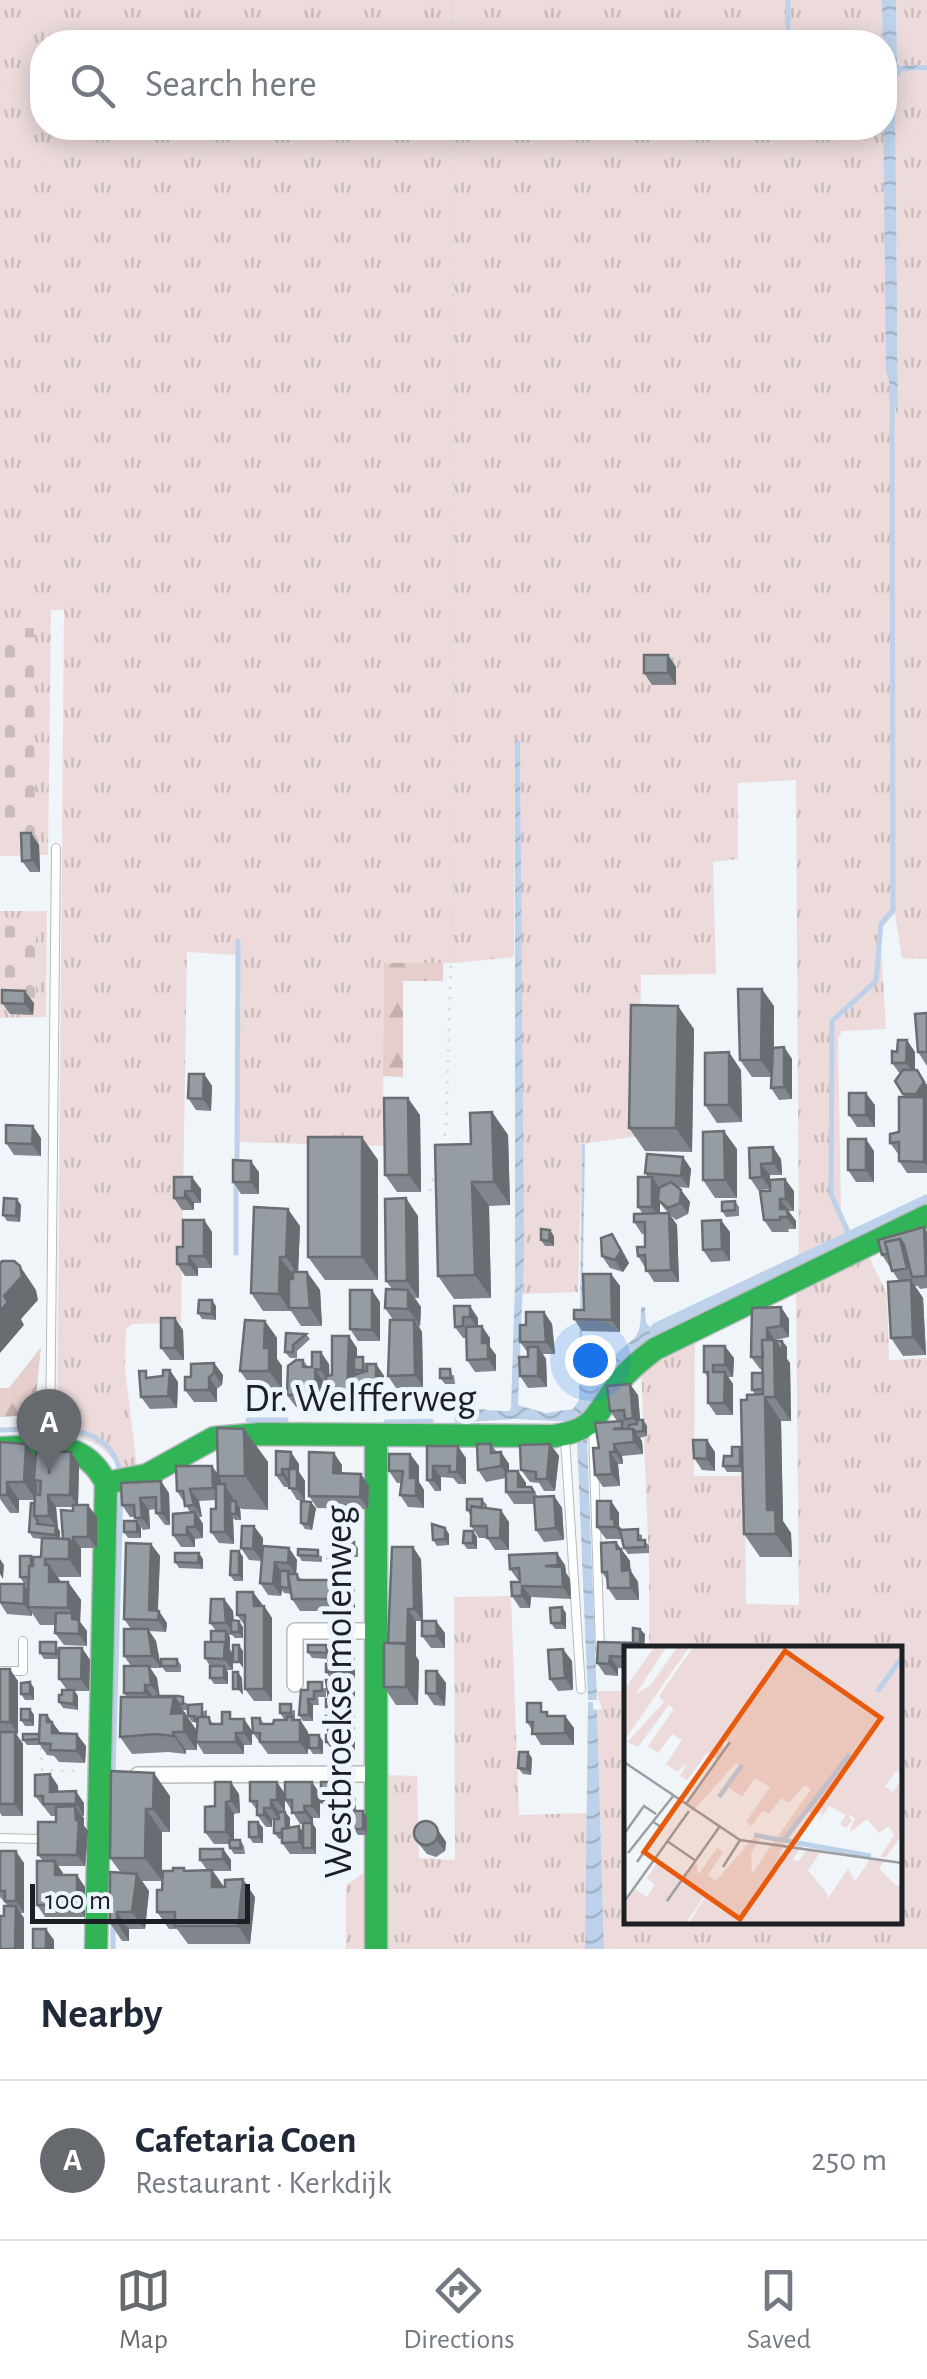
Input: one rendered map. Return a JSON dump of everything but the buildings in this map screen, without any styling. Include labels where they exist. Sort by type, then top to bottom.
[{"type":"street","points":[[592,1423],[626,1374],[655,1349],[927,1216]]},
{"type":"street","name":"Dr. Welfferweg","points":[[115,1482],[147,1475],[214,1438],[260,1434],[566,1434],[592,1423]]},
{"type":"street","name":"Westbroekse molenweg","points":[[376,1436],[376,1949]]},
{"type":"street","points":[[0,1448],[70,1448],[86,1453],[115,1482],[100,1770],[96,1949]]},
{"type":"street","points":[[295,1684],[295,1631],[376,1631]]},
{"type":"street","points":[[100,1770],[374,1774]]},
{"type":"lane","points":[[50,1448],[56,848]]},
{"type":"lane","points":[[592,1423],[599,1659]]},
{"type":"lane","points":[[566,1434],[581,1690]]},
{"type":"lane","points":[[0,1671],[23,1672],[23,1641]]},
{"type":"lane","points":[[0,1838],[38,1839]]},
{"type":"path","points":[[452,0],[452,30]]},
{"type":"path","points":[[442,1146],[446,1130],[454,888],[452,140]]},
{"type":"path","points":[[430,1191],[438,1160]]},
{"type":"path","points":[[42,1738],[42,1770],[92,1771],[92,1765],[100,1770]]},
{"type":"green space","points":[[0,0],[882,0],[882,30],[30,30],[30,140],[884,140],[898,411],[897,77],[903,71],[927,70],[927,959],[902,958],[895,914],[880,929],[886,1029],[842,1031],[838,1039],[841,1211],[855,1241],[799,1267],[796,780],[738,783],[738,859],[713,862],[716,974],[641,975],[639,1136],[582,1144],[578,1292],[523,1294],[520,742],[515,742],[514,957],[454,963],[384,963],[383,1146],[236,1142],[237,955],[187,952],[181,1323],[132,1324],[126,1329],[125,1369],[137,1467],[123,1474],[96,1444],[57,1435],[64,610],[51,610],[48,855],[0,856],[0,843],[34,842],[34,629],[0,629]]},
{"type":"green space","points":[[896,0],[927,0],[927,65],[899,66]]},
{"type":"green space","points":[[34,628],[35,842],[0,843],[0,629]]},
{"type":"green space","points":[[0,911],[47,911],[46,1017],[0,1018],[0,1001],[36,999],[36,926],[0,926]]},
{"type":"green space","points":[[36,925],[36,1000],[0,1001],[0,926]]},
{"type":"green space","points":[[384,963],[443,963],[443,981],[403,981],[403,1077],[383,1076]]},
{"type":"green space","points":[[867,1253],[887,1294],[889,1360],[927,1358],[927,1949],[604,1949],[597,1710],[602,1709],[596,1691],[624,1691],[624,1924],[902,1924],[902,1646],[649,1646],[641,1368],[695,1336],[694,1476],[745,1476],[746,1604],[799,1605],[796,1287]]},
{"type":"green space","points":[[41,1347],[34,1415],[0,1417],[0,1388],[9,1388]]},
{"type":"green space","points":[[511,1596],[519,1815],[587,1813],[585,1949],[384,1949],[383,1775],[417,1776],[419,1858],[455,1860],[454,1597]]},
{"type":"green space","points":[[371,1868],[372,1949],[346,1949],[346,1885]]},
{"type":"water","points":[[882,0],[896,0],[896,30],[882,30]]},
{"type":"water","points":[[897,63],[927,65],[927,70],[903,71],[897,77]]},
{"type":"water","points":[[884,140],[896,140],[898,417],[886,370]]},
{"type":"water","points":[[515,741],[520,741],[524,1255],[518,1405],[545,1413],[573,1409],[579,1400],[582,1144],[585,1375],[592,1380],[636,1336],[641,1307],[645,1307],[646,1323],[651,1328],[674,1318],[675,1326],[620,1363],[601,1385],[584,1418],[575,1422],[515,1419],[455,1423],[454,1412],[461,1410],[511,1408],[515,1283]]},
{"type":"water","points":[[587,1438],[597,1700],[588,1700],[577,1439]]},
{"type":"water","points":[[588,1702],[593,1702],[593,1709],[597,1710],[604,1949],[585,1949]]},
{"type":"waterway","points":[[788,0],[788,30]]},
{"type":"waterway","points":[[851,1239],[831,1194],[832,1021],[876,981],[881,924],[893,910],[892,386]]},
{"type":"waterway","points":[[237,1163],[238,941]]},
{"type":"waterway","points":[[236,1184],[236,1253]]},
{"type":"waterway","points":[[657,1330],[927,1202]]},
{"type":"waterway","points":[[248,1420],[286,1420]]},
{"type":"waterway","points":[[386,1422],[431,1421]]},
{"type":"waterway","points":[[0,1430],[72,1430],[88,1435],[103,1442],[120,1472]]},
{"type":"waterway","points":[[113,1776],[121,1488]]},
{"type":"waterway","points":[[113,1922],[113,1949]]},
{"type":"traffic: fast","points":[[106,1483],[147,1475],[214,1438],[260,1434],[568,1433],[594,1418],[623,1377],[655,1349],[927,1216]]},
{"type":"traffic: fast","points":[[376,1436],[376,1949]]},
{"type":"traffic: fast","points":[[0,1448],[74,1451],[97,1468],[106,1483],[96,1949]]},
{"type":"place","name":"Cafetaria Coen","points":[[49,1471]]}]
